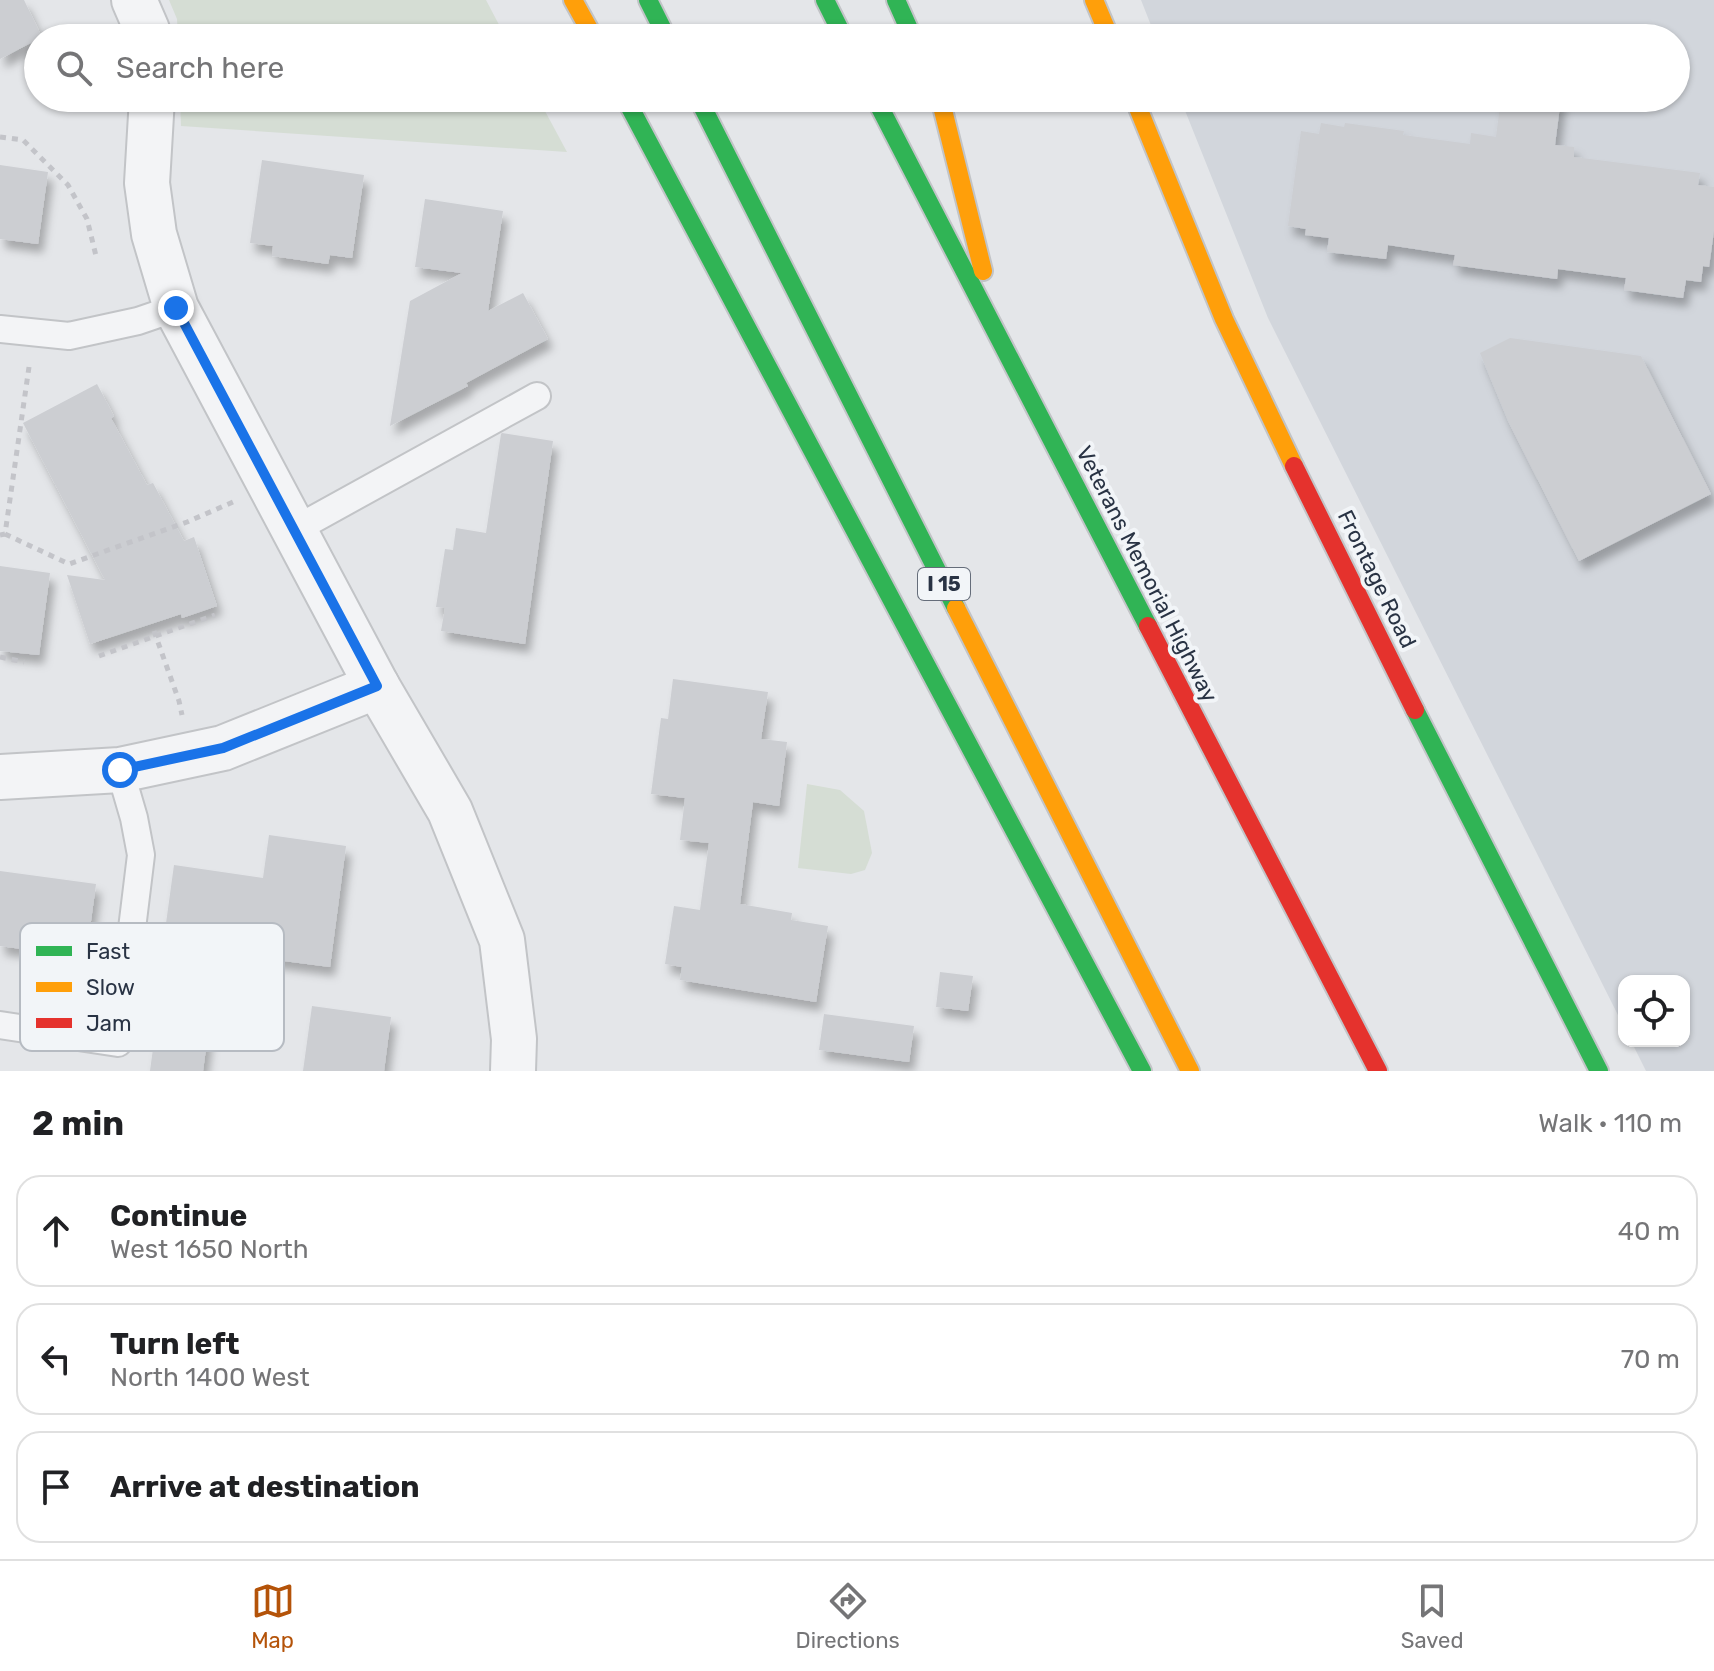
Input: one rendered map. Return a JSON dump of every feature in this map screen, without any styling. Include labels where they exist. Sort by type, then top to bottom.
[{"type":"main road","points":[[573,0],[586,24]]},
{"type":"main road","points":[[648,0],[660,24]]},
{"type":"main road","points":[[825,0],[837,24]]},
{"type":"main road","points":[[896,0],[907,24]]},
{"type":"main road","points":[[1094,0],[1104,24]]},
{"type":"main road","points":[[632,112],[1142,1071]]},
{"type":"main road","name":"I 15","points":[[705,112],[1190,1071]]},
{"type":"main road","name":"Veterans Memorial Highway","points":[[882,112],[1378,1071]]},
{"type":"main road","points":[[943,112],[1001,343]]},
{"type":"main road","name":"Frontage Road","points":[[1140,112],[1190,238],[1264,405],[1405,691],[1599,1071]]},
{"type":"street","points":[[134,0],[144,24]]},
{"type":"street","points":[[151,112],[147,183],[154,234],[176,308],[377,686],[450,811],[502,940],[514,1055]]},
{"type":"street","points":[[0,777],[120,770],[223,748],[377,686]]},
{"type":"lane","points":[[0,329],[69,336],[138,321],[176,308]]},
{"type":"lane","points":[[294,530],[537,396]]},
{"type":"lane","points":[[120,770],[141,855],[133,923]]},
{"type":"lane","points":[[0,1025],[20,1028]]},
{"type":"path","points":[[0,137],[23,140],[68,185],[87,219],[97,260]]},
{"type":"path","points":[[29,366],[2,534],[69,564],[187,522],[272,487]]},
{"type":"path","points":[[99,656],[215,615]]},
{"type":"path","points":[[155,634],[182,716]]},
{"type":"path","points":[[0,657],[24,662]]},
{"type":"shaded area","points":[[169,0],[486,0],[499,24],[177,24]]},
{"type":"shaded area","points":[[1141,0],[1714,0],[1714,1071],[1646,1071],[1634,1047],[1690,1047],[1690,975],[1618,975],[1618,1015],[1268,318],[1186,112],[1690,112],[1690,24],[1150,24]]},
{"type":"shaded area","points":[[180,112],[546,112],[567,152],[181,126]]},
{"type":"shaded area","points":[[807,784],[840,790],[864,811],[872,853],[865,870],[851,874],[798,868]]},
{"type":"building","points":[[0,0],[24,0],[36,24],[24,24],[24,46],[0,59]]},
{"type":"building","points":[[1499,112],[1559,112],[1555,145],[1574,147],[1574,157],[1700,173],[1698,185],[1714,187],[1714,231],[1709,267],[1703,266],[1701,282],[1686,280],[1683,298],[1624,290],[1626,278],[1558,269],[1557,279],[1453,265],[1455,255],[1388,245],[1386,259],[1327,252],[1329,238],[1305,235],[1306,229],[1288,226],[1301,131],[1319,134],[1321,123],[1344,127],[1345,123],[1470,144],[1471,133],[1496,137]]},
{"type":"building","points":[[262,160],[364,175],[352,258],[330,255],[328,264],[272,256],[273,246],[250,243]]},
{"type":"building","points":[[0,165],[48,172],[38,244],[0,239]]},
{"type":"building","points":[[425,199],[503,211],[488,311],[523,293],[548,339],[466,383],[468,386],[390,426],[410,301],[462,273],[415,267]]},
{"type":"building","points":[[1510,338],[1641,356],[1711,494],[1579,561],[1509,423],[1480,353]]},
{"type":"building","points":[[97,384],[114,416],[111,418],[147,485],[153,483],[184,541],[194,537],[217,606],[182,618],[181,614],[90,644],[67,575],[105,580],[23,423]]},
{"type":"building","points":[[502,433],[553,441],[525,644],[441,631],[445,608],[436,607],[445,549],[453,550],[456,528],[486,533]]},
{"type":"building","points":[[0,566],[50,573],[39,655],[0,651]]},
{"type":"building","points":[[673,679],[768,692],[761,739],[787,742],[779,806],[753,802],[740,904],[792,913],[791,920],[828,926],[816,1002],[680,980],[682,967],[665,964],[674,906],[700,910],[709,843],[680,840],[685,798],[651,794],[661,718],[668,719]]},
{"type":"building","points":[[269,835],[346,846],[330,967],[284,961],[284,923],[166,923],[174,865],[263,878]]},
{"type":"building","points":[[0,871],[96,884],[91,923],[20,923],[20,949],[0,946]]},
{"type":"building","points":[[940,972],[973,976],[968,1011],[936,1007]]},
{"type":"building","points":[[312,1006],[391,1017],[384,1071],[303,1071]]},
{"type":"building","points":[[824,1014],[914,1026],[909,1062],[819,1050]]},
{"type":"building","points":[[153,1051],[206,1051],[203,1071],[150,1071]]},
{"type":"traffic: fast","points":[[648,0],[660,24]]},
{"type":"traffic: fast","points":[[825,0],[837,24]]},
{"type":"traffic: fast","points":[[896,0],[907,24]]},
{"type":"traffic: fast","points":[[632,112],[1142,1071]]},
{"type":"traffic: fast","points":[[705,112],[956,608]]},
{"type":"traffic: fast","points":[[882,112],[1148,626]]},
{"type":"traffic: fast","points":[[1415,710],[1599,1071]]},
{"type":"traffic: slow","points":[[573,0],[586,24]]},
{"type":"traffic: slow","points":[[1094,0],[1104,24]]},
{"type":"traffic: slow","points":[[943,112],[983,271]]},
{"type":"traffic: slow","points":[[1140,112],[1224,319],[1294,466]]},
{"type":"traffic: slow","points":[[956,608],[1190,1071]]},
{"type":"traffic: jam","points":[[1294,466],[1415,710]]},
{"type":"traffic: jam","points":[[1148,626],[1378,1071]]},
{"type":"route","points":[[120,770],[223,748],[377,686],[176,308]]}]
